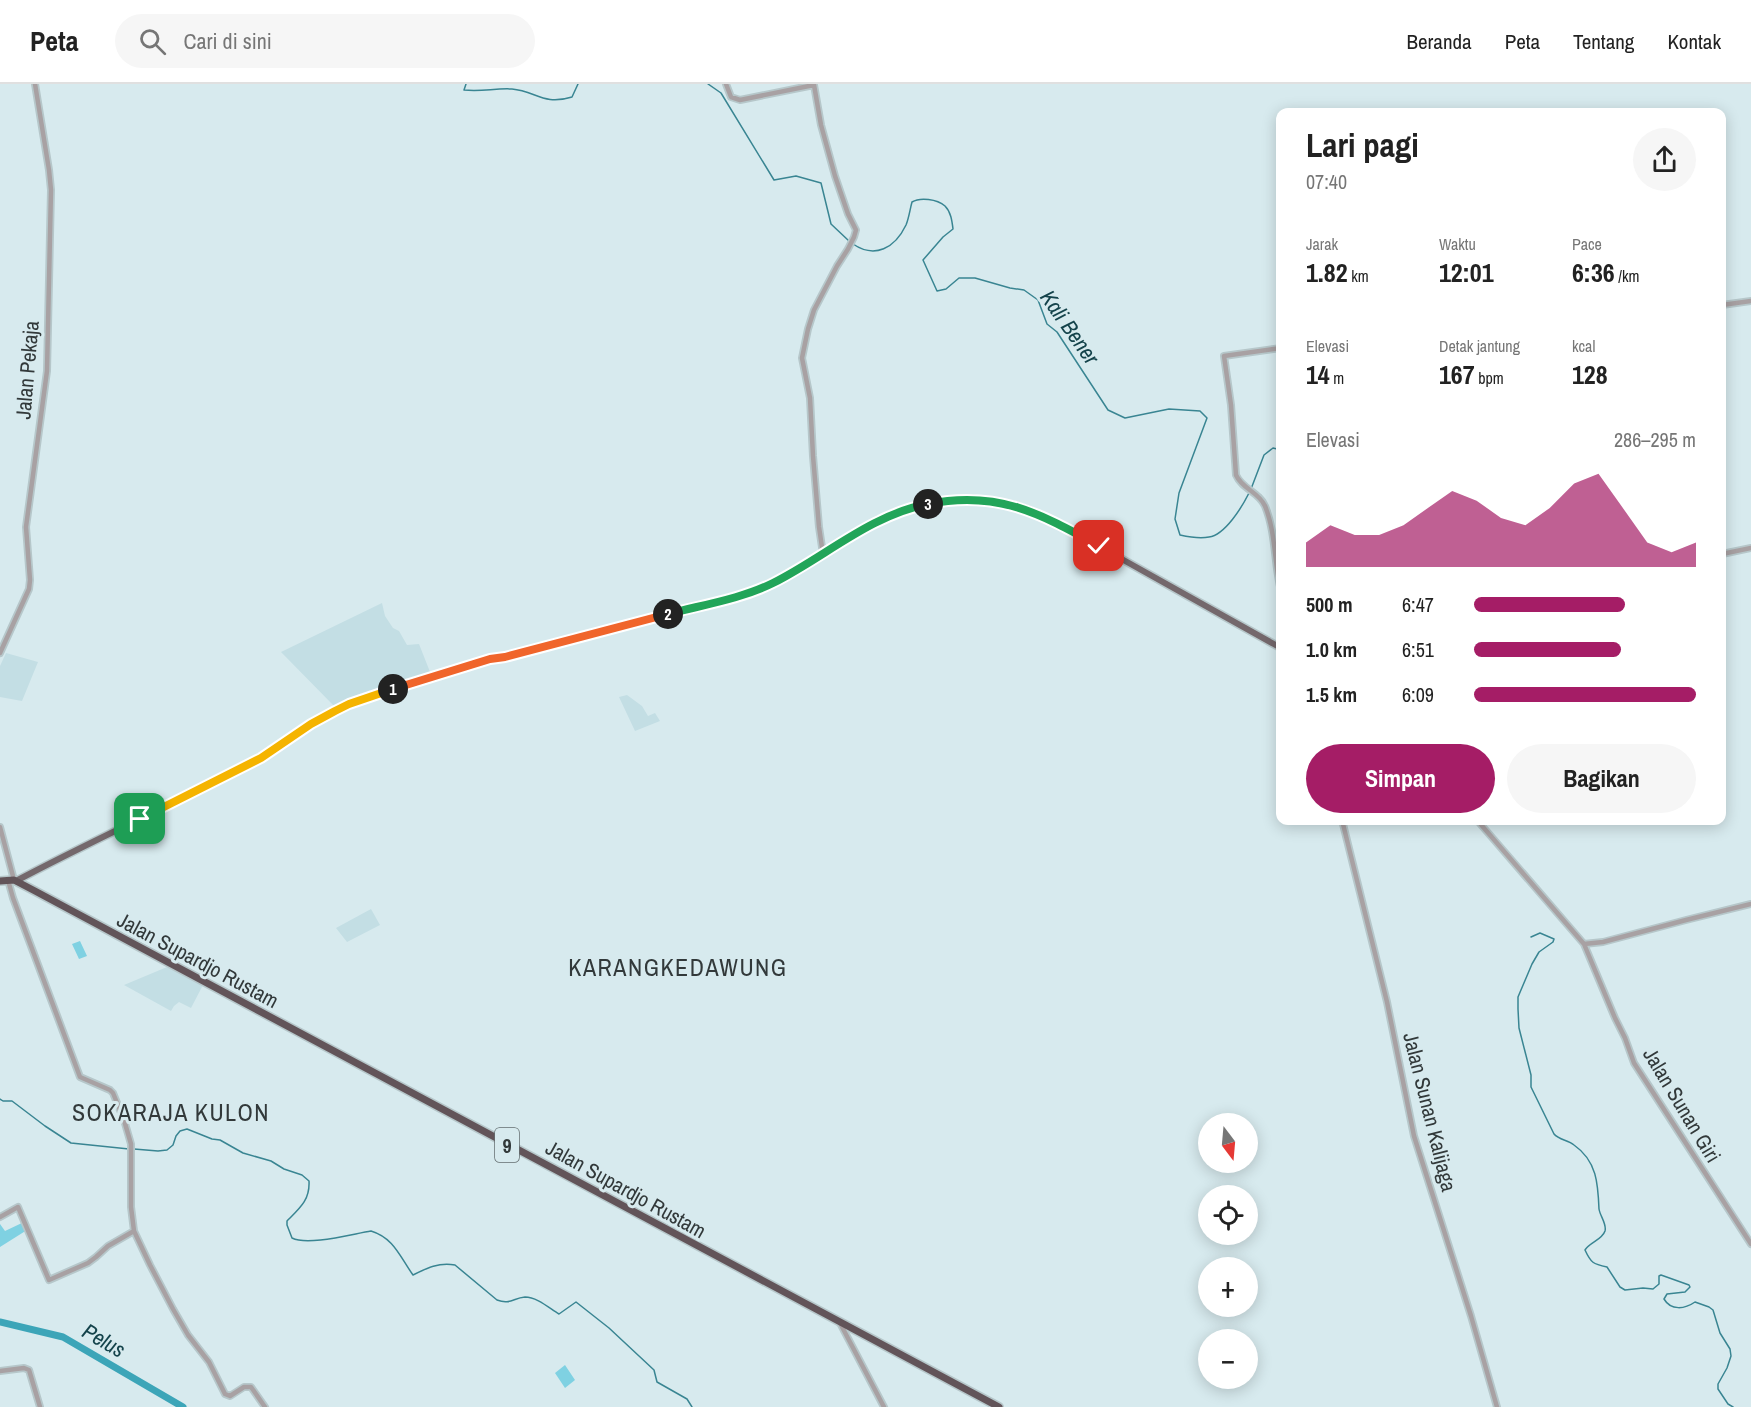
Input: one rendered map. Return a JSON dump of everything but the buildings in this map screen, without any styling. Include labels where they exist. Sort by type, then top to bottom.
[{"type":"highway","points":[[0,881],[13,880]]},
{"type":"highway","name":"Jalan Supardjo Rustam","points":[[13,880],[999,1407]]},
{"type":"main road","points":[[13,880],[261,758],[311,724],[349,704],[490,659],[752,592],[771,584],[878,520],[919,505],[973,499],[1013,505],[1029,510],[1077,534],[1276,645]]},
{"type":"street","name":"Jalan Pekaja","points":[[0,653],[29,589],[26,527],[47,371],[51,190],[35,84]]},
{"type":"street","points":[[726,84],[731,97],[740,100],[814,84],[821,125],[835,176],[856,230],[814,310],[808,325],[802,358],[810,398],[813,456],[823,554]]},
{"type":"street","points":[[1726,304],[1751,301]]},
{"type":"street","points":[[1276,349],[1224,356],[1237,478],[1264,504],[1276,562]]},
{"type":"street","points":[[1726,553],[1751,548]]},
{"type":"street","name":"Jalan Sunan Kalijaga","points":[[1343,825],[1387,1002],[1414,1136],[1497,1407]]},
{"type":"street","name":"Jalan Sunan Giri","points":[[1481,825],[1584,944],[1634,1063],[1751,1244]]},
{"type":"street","points":[[0,827],[13,880],[13,898],[80,1077],[87,1082],[106,1087],[113,1093],[124,1120],[131,1144],[131,1207],[134,1231],[173,1309],[188,1335],[209,1362],[225,1394],[230,1396],[244,1387],[251,1387],[265,1407]]},
{"type":"street","points":[[1584,944],[1603,942],[1751,904]]},
{"type":"street","points":[[0,1217],[18,1207],[49,1280],[88,1263],[108,1246],[134,1231]]},
{"type":"street","points":[[840,1323],[884,1407]]},
{"type":"street","points":[[0,1371],[24,1368],[29,1370],[40,1407]]},
{"type":"shaded area","points":[[382,603],[385,616],[393,628],[399,631],[407,645],[419,644],[432,677],[335,707],[281,652]]},
{"type":"shaded area","points":[[6,653],[38,662],[22,701],[0,697],[0,666]]},
{"type":"shaded area","points":[[627,695],[642,706],[648,716],[655,713],[660,721],[635,731],[619,697]]},
{"type":"shaded area","points":[[371,909],[380,925],[347,942],[336,928]]},
{"type":"shaded area","points":[[80,941],[87,956],[79,959],[72,944]]},
{"type":"shaded area","points":[[167,967],[203,985],[191,1008],[179,1002],[171,1011],[124,985]]},
{"type":"shaded area","points":[[24,1222],[27,1230],[0,1247],[0,1224],[5,1231]]},
{"type":"shaded area","points":[[565,1365],[575,1380],[565,1388],[555,1373]]},
{"type":"waterway","name":"Kali Bener","points":[[466,84],[464,90],[512,89],[554,100],[572,97],[578,84]]},
{"type":"waterway","name":"Kali Bener","points":[[708,84],[721,93],[774,180],[796,176],[821,183],[831,224],[849,241]]},
{"type":"waterway","name":"Kali Bener","points":[[853,244],[869,251],[884,249],[901,233],[907,222],[912,202],[924,199],[942,204],[950,214],[953,229],[923,260],[937,291],[946,289],[959,278],[975,278],[1024,290],[1038,300],[1047,324],[1057,332],[1108,410],[1125,418],[1169,409],[1200,411],[1207,418],[1179,493],[1175,519],[1180,535],[1202,538],[1215,535],[1232,520],[1249,493]]},
{"type":"waterway","name":"Kali Bener","points":[[1251,489],[1264,455],[1273,448],[1276,449]]},
{"type":"waterway","points":[[1531,937],[1540,933],[1554,939],[1539,952],[1518,997],[1519,1028],[1531,1075],[1531,1087],[1554,1134],[1582,1151],[1595,1174],[1599,1209],[1605,1231],[1585,1250],[1593,1262],[1607,1267],[1620,1287],[1625,1290],[1653,1289],[1659,1284],[1661,1275],[1690,1287],[1685,1292],[1667,1294],[1664,1299],[1670,1306],[1683,1307],[1695,1302],[1713,1310],[1720,1333],[1730,1349],[1731,1356],[1718,1384],[1718,1389],[1728,1404],[1733,1407]]},
{"type":"waterway","points":[[0,1099],[12,1101],[71,1143],[129,1149]]},
{"type":"waterway","points":[[134,1149],[167,1150],[173,1145],[180,1131],[187,1129],[220,1140],[243,1153],[271,1161],[284,1169],[302,1175],[309,1181],[309,1188],[303,1203],[287,1221],[292,1238],[308,1241],[371,1231],[391,1243],[413,1275],[428,1268],[449,1264],[455,1265],[497,1300],[505,1302],[529,1297],[559,1314],[576,1302],[609,1328],[654,1370],[657,1382],[687,1399],[692,1407]]},
{"type":"waterway","name":"Pelus","points":[[0,1322],[63,1337],[183,1407]]},
{"type":"district","name":"KARANGKEDAWUNG","points":[[678,967]]},
{"type":"district","name":"SOKARAJA KULON","points":[[171,1112]]},
{"type":"route","points":[[140,819],[261,758],[299,731],[349,704],[490,659],[752,592],[797,570],[878,520],[919,505],[973,499],[1013,505],[1029,510],[1099,546]]}]
